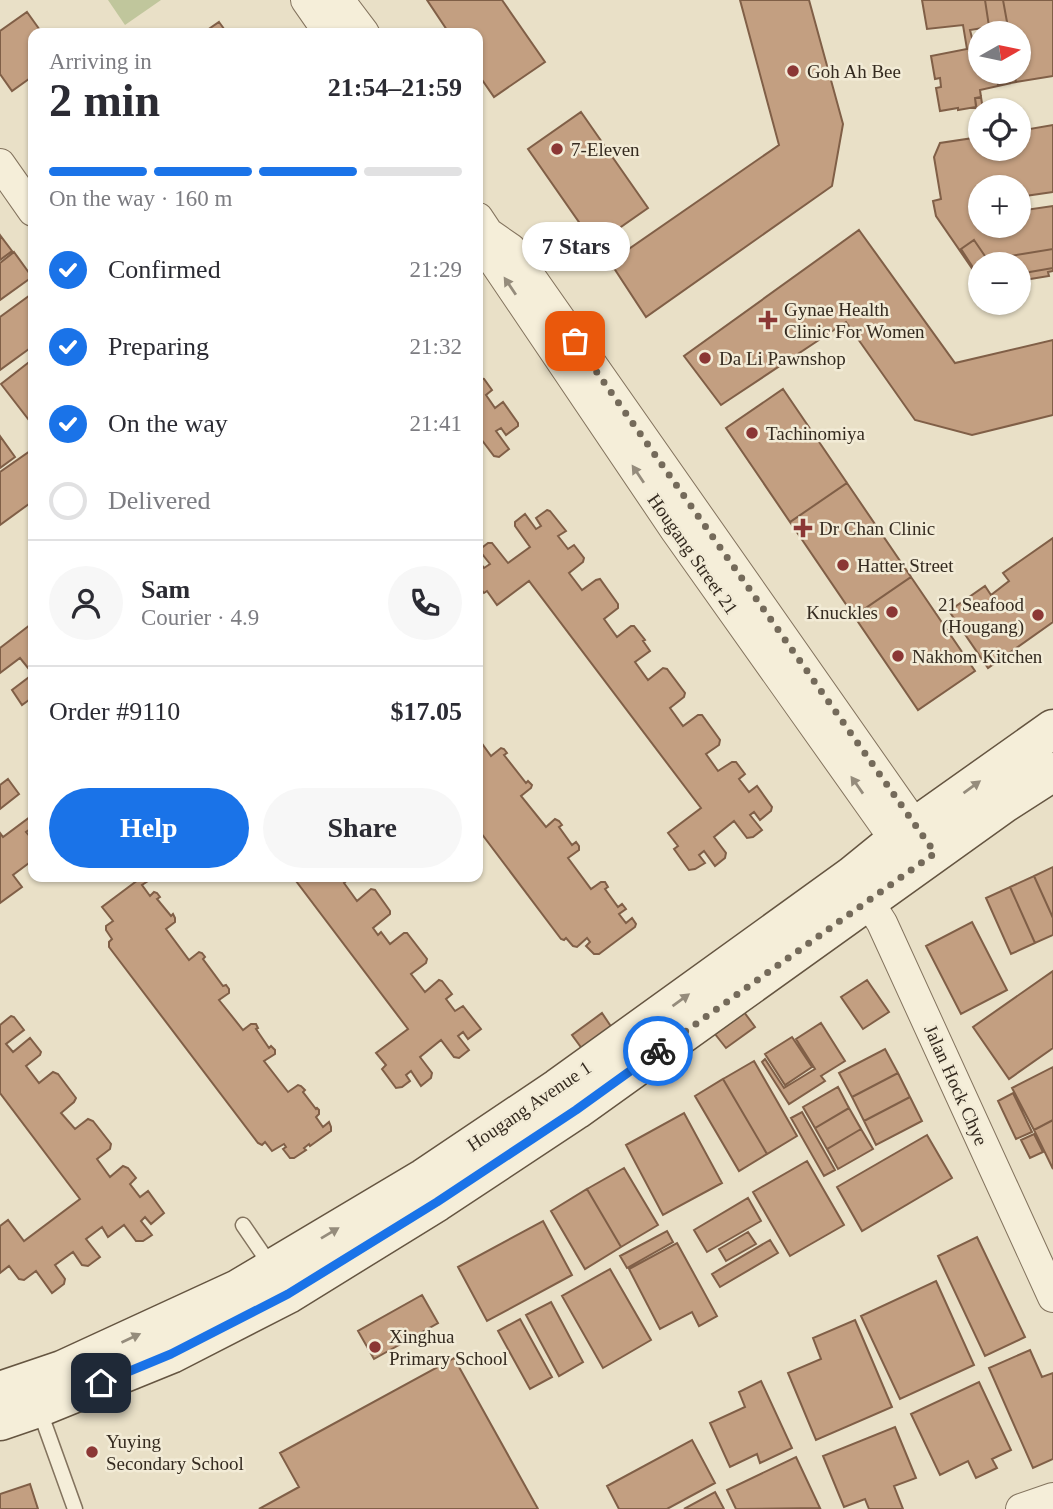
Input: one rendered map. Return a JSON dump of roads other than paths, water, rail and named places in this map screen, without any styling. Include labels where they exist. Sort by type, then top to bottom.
[{"type":"main road","name":"Hougang Avenue 1","points":[[0,1421],[171,1354],[280,1281],[437,1202],[576,1110],[915,847],[1053,729]]},
{"type":"main road","name":"Hougang Avenue 1","points":[[915,847],[1003,804],[1053,772]]},
{"type":"main road","name":"Hougang Avenue 1","points":[[0,1391],[62,1370],[238,1289],[280,1281]]},
{"type":"street","points":[[306,0],[326,28]]},
{"type":"street","points":[[339,0],[359,28]]},
{"type":"street","points":[[0,164],[28,204]]},
{"type":"street","name":"Hougang Street 21","points":[[483,226],[511,249],[915,847]]},
{"type":"street","name":"Jalan Hock Chye","points":[[861,888],[882,923],[1053,1297]]},
{"type":"street","points":[[1021,1509],[1053,1498]]},
{"type":"lane","points":[[243,1225],[280,1281]]},
{"type":"lane","points":[[38,1408],[75,1509]]},
{"type":"place","name":"Goh Ah Bee","points":[[793,71]]},
{"type":"place","name":"7-Eleven","points":[[557,149]]},
{"type":"place","name":"Gynae Health Clinic For Women","points":[[768,320]]},
{"type":"place","name":"7 Stars","points":[[575,341]]},
{"type":"place","name":"Da Li Pawnshop","points":[[705,358]]},
{"type":"place","name":"Tachinomiya","points":[[752,433]]},
{"type":"place","name":"Dr Chan Clinic","points":[[803,528]]},
{"type":"place","name":"Hatter Street","points":[[843,565]]},
{"type":"place","name":"Knuckles","points":[[892,612]]},
{"type":"place","name":"21 Seafood (Hougang)","points":[[1038,615]]},
{"type":"place","name":"Nakhom Kitchen","points":[[898,656]]},
{"type":"place","name":"Xinghua Primary School","points":[[375,1347]]},
{"type":"place","name":"Yuying Secondary School","points":[[92,1452]]}]
